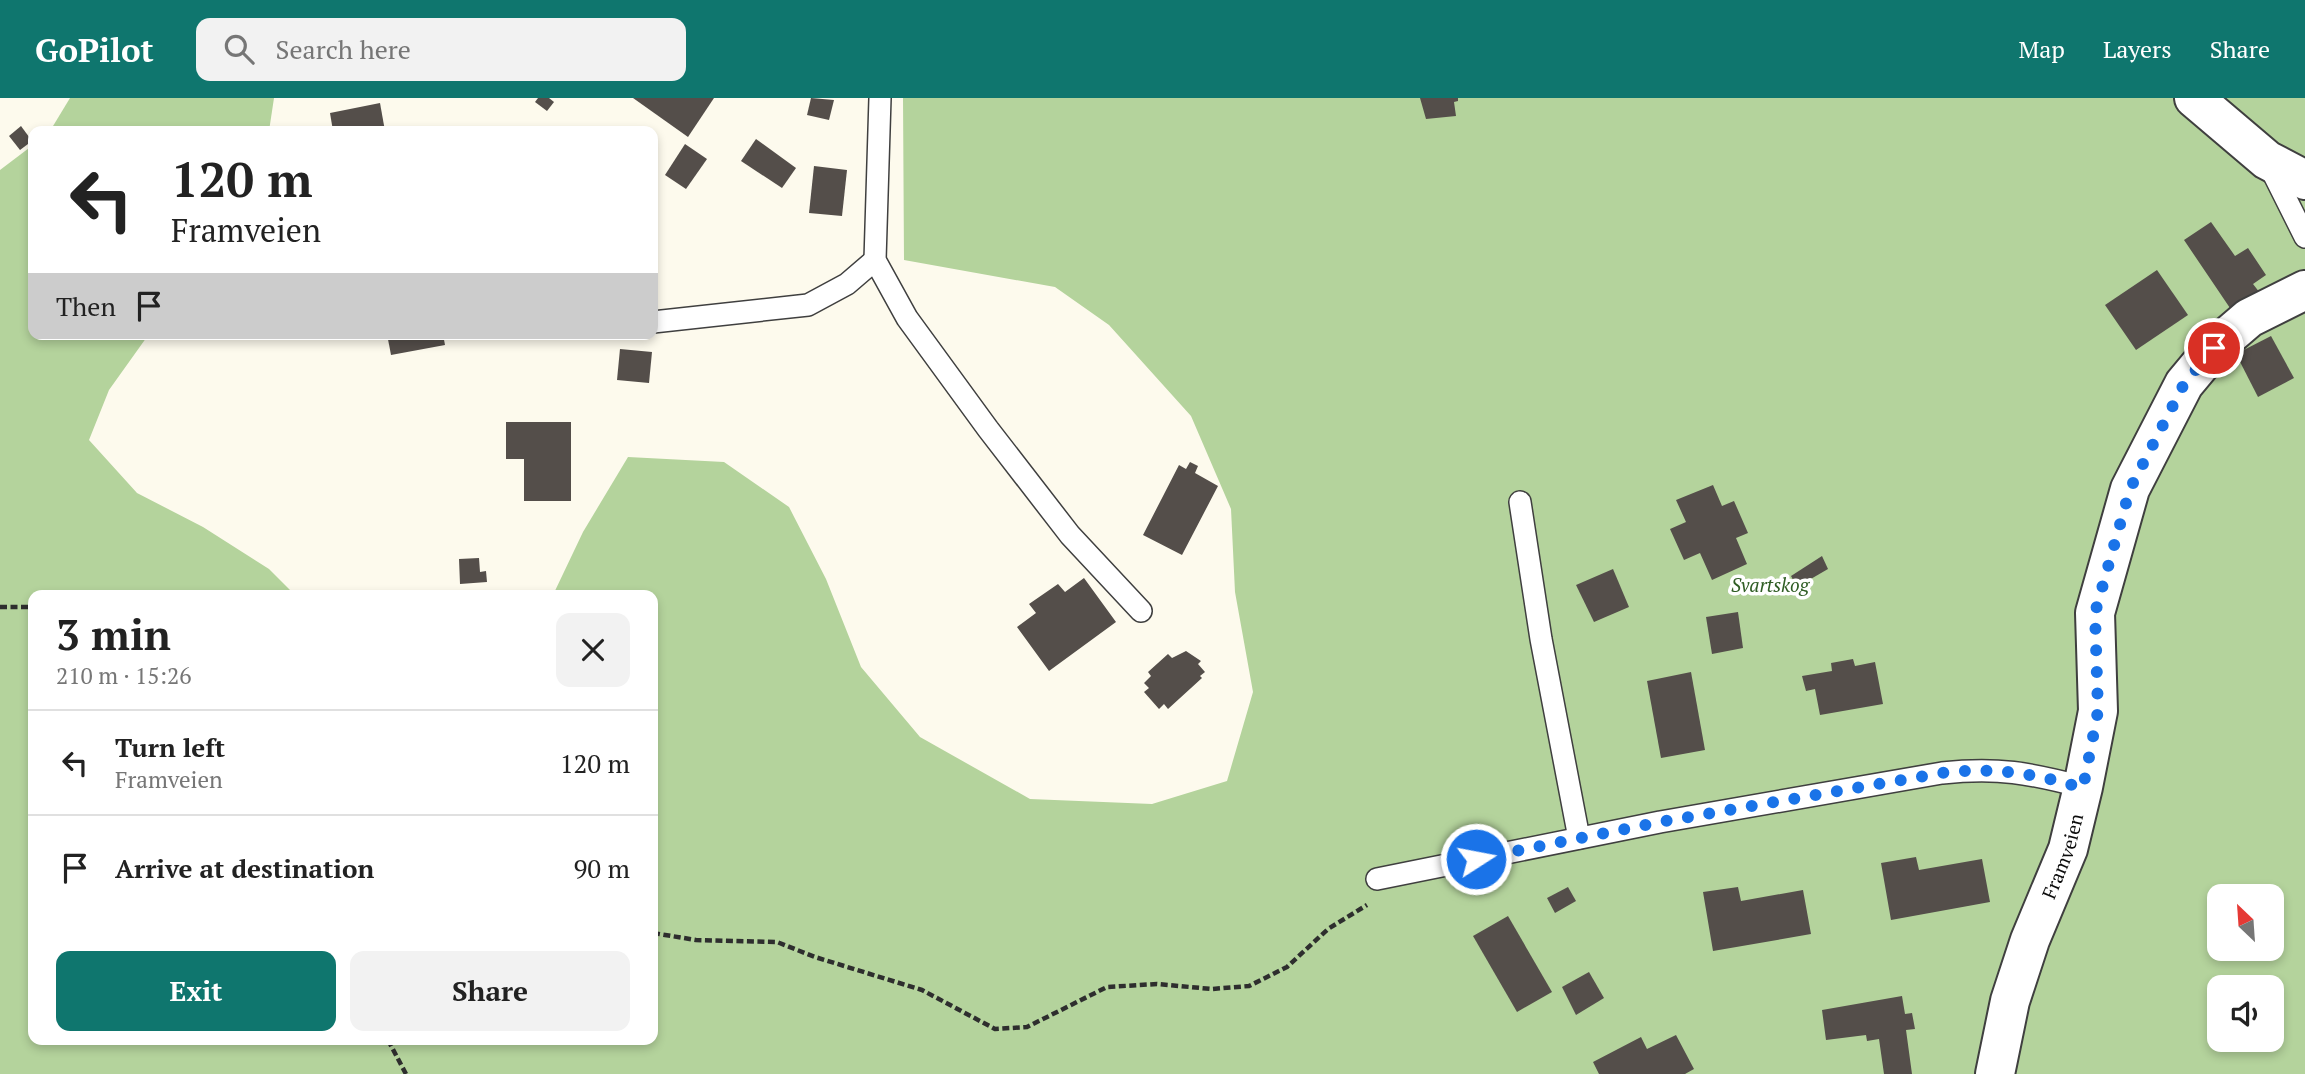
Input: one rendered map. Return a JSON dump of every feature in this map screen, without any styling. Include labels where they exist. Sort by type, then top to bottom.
[{"type":"street","points":[[2194,98],[2267,160],[2305,180]]},
{"type":"street","name":"Framveien","points":[[1995,1074],[2010,1001],[2039,916],[2068,849],[2083,788],[2098,711],[2095,613],[2130,489],[2184,384],[2214,348],[2249,317],[2305,290]]},
{"type":"lane","points":[[880,98],[875,260],[907,318],[979,418],[1070,534],[1141,611]]},
{"type":"lane","points":[[2267,160],[2305,237]]},
{"type":"lane","points":[[658,321],[808,305],[847,285],[875,260]]},
{"type":"lane","points":[[1520,502],[1541,639],[1579,838]]},
{"type":"lane","points":[[1377,879],[1579,838],[1964,771],[1985,769],[2028,772],[2083,788]]},
{"type":"path","points":[[0,607],[28,607]]},
{"type":"path","points":[[658,934],[696,940],[777,942],[815,957],[922,990],[995,1029],[1027,1027],[1107,987],[1157,984],[1212,989],[1249,986],[1287,967],[1328,929],[1371,903]]},
{"type":"path","points":[[391,1045],[406,1074]]},
{"type":"green space","points":[[70,98],[274,98],[270,126],[53,126]]},
{"type":"green space","name":"Svartskog","points":[[903,98],[2305,98],[2305,1074],[0,1074],[0,170],[28,149],[28,340],[145,340],[109,390],[89,440],[137,493],[203,527],[269,569],[290,590],[28,590],[28,1045],[658,1045],[658,590],[555,590],[583,532],[628,457],[724,462],[789,507],[826,579],[861,667],[920,737],[1030,799],[1152,804],[1227,781],[1253,692],[1235,592],[1231,509],[1191,416],[1109,325],[1055,287],[904,260]]},
{"type":"building","points":[[538,98],[549,98],[554,102],[547,111],[535,102]]},
{"type":"building","points":[[633,98],[714,98],[688,137]]},
{"type":"building","points":[[811,98],[834,100],[829,120],[807,115]]},
{"type":"building","points":[[1420,98],[1458,98],[1458,101],[1454,102],[1456,116],[1426,119]]},
{"type":"building","points":[[380,103],[384,126],[332,126],[330,113]]},
{"type":"building","points":[[21,126],[28,136],[28,144],[20,150],[9,136]]},
{"type":"building","points":[[756,139],[796,168],[782,188],[741,161]]},
{"type":"building","points":[[685,144],[707,159],[686,189],[665,175]]},
{"type":"building","points":[[814,166],[847,170],[842,216],[809,213]]},
{"type":"building","points":[[2211,222],[2235,256],[2248,248],[2266,275],[2253,284],[2260,293],[2232,311],[2184,240]]},
{"type":"building","points":[[2157,270],[2188,315],[2136,350],[2105,305]]},
{"type":"building","points":[[2271,336],[2294,378],[2258,397],[2236,354]]},
{"type":"building","points":[[388,340],[444,340],[445,345],[391,355]]},
{"type":"building","points":[[620,349],[652,352],[649,383],[617,380]]},
{"type":"building","points":[[506,422],[571,422],[571,501],[524,501],[524,459],[506,459]]},
{"type":"building","points":[[1190,462],[1198,466],[1195,473],[1218,486],[1182,555],[1143,535],[1179,465],[1186,469]]},
{"type":"building","points":[[1713,485],[1722,506],[1734,501],[1748,533],[1736,538],[1747,564],[1712,580],[1700,553],[1684,560],[1670,529],[1686,522],[1676,500]]},
{"type":"building","points":[[1822,556],[1828,569],[1797,587],[1791,576]]},
{"type":"building","points":[[479,558],[480,572],[486,571],[487,582],[460,584],[459,559]]},
{"type":"building","points":[[1613,569],[1629,607],[1594,622],[1576,585]]},
{"type":"building","points":[[1084,578],[1116,622],[1049,671],[1017,627],[1036,613],[1029,604],[1058,584],[1065,592]]},
{"type":"building","points":[[1738,612],[1743,648],[1712,654],[1706,617]]},
{"type":"building","points":[[1186,651],[1201,661],[1198,664],[1205,672],[1200,676],[1202,678],[1168,709],[1164,704],[1159,709],[1144,692],[1149,688],[1144,683],[1151,676],[1148,672],[1168,654],[1172,658]]},
{"type":"building","points":[[1853,659],[1855,666],[1875,662],[1883,704],[1820,715],[1815,689],[1806,691],[1802,676],[1832,671],[1831,663]]},
{"type":"building","points":[[1691,672],[1705,750],[1661,758],[1647,681]]},
{"type":"building","points":[[1916,857],[1919,870],[1982,859],[1990,902],[1891,920],[1881,863]]},
{"type":"building","points":[[1568,887],[1576,901],[1555,913],[1547,898]]},
{"type":"building","points":[[1738,887],[1741,901],[1803,890],[1811,934],[1713,951],[1703,892]]},
{"type":"building","points":[[1508,916],[1552,992],[1517,1012],[1473,936]]},
{"type":"building","points":[[1589,972],[1604,998],[1576,1015],[1562,987]]},
{"type":"building","points":[[1902,996],[1905,1014],[1912,1013],[1915,1029],[1906,1030],[1912,1074],[1884,1074],[1879,1039],[1867,1041],[1866,1035],[1826,1040],[1822,1010]]},
{"type":"building","points":[[1676,1035],[1694,1069],[1685,1074],[1599,1074],[1593,1062],[1641,1037],[1647,1049]]},
{"type":"route","points":[[1476,859],[1660,822],[1942,773],[1985,769],[2028,772],[2083,788],[2098,711],[2095,613],[2130,489],[2184,384],[2214,348]]}]
